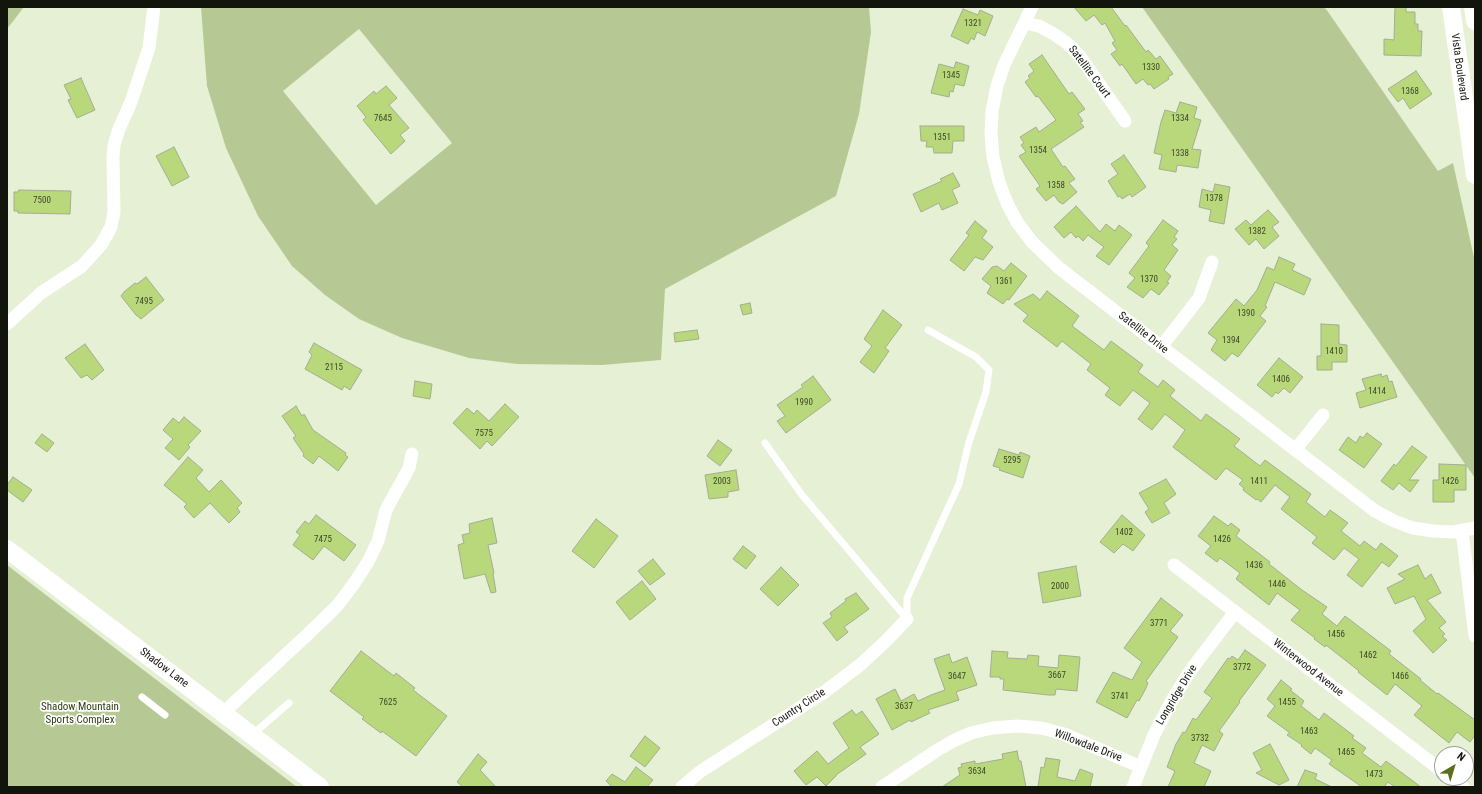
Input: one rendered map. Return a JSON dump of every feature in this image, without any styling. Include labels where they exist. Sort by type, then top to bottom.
[{"type":"street","points":[[7,324],[41,293],[82,266],[100,245],[112,227],[114,212],[114,145],[134,94],[149,48],[154,7]]},
{"type":"street","name":"Satellite Drive","points":[[1032,7],[1004,65],[997,86],[992,111],[991,133],[993,157],[998,182],[1017,222],[1032,242],[1047,258],[1375,511],[1394,521],[1413,528],[1433,531],[1469,530]]},
{"type":"street","name":"Vista Boulevard","points":[[1451,7],[1475,175]]},
{"type":"street","points":[[1473,7],[1475,21]]},
{"type":"street","name":"Satellite Court","points":[[1025,23],[1039,26],[1067,43],[1079,55],[1125,121]]},
{"type":"street","points":[[1161,347],[1199,298],[1212,262]]},
{"type":"street","points":[[1295,450],[1323,415]]},
{"type":"street","points":[[223,713],[337,606],[353,585],[368,562],[378,541],[386,510],[409,468],[412,454]]},
{"type":"street","points":[[1469,530],[1475,636]]},
{"type":"street","name":"Shadow Lane","points":[[7,549],[320,787]]},
{"type":"street","name":"Winterwood Avenue","points":[[1174,565],[1434,765]]},
{"type":"street","name":"Longridge Drive","points":[[1133,787],[1154,735],[1171,702],[1190,671],[1235,612]]},
{"type":"street","name":"Country Circle","points":[[682,787],[701,771],[830,688],[860,665],[907,619]]},
{"type":"street","name":"Willowdale Drive","points":[[882,787],[953,741],[972,733],[992,728],[1018,726],[1041,728],[1064,734],[1140,767]]},
{"type":"lane","points":[[907,619],[907,598],[959,484],[969,442],[986,392],[989,370],[976,357],[928,330]]},
{"type":"lane","points":[[765,443],[802,495],[907,619]]},
{"type":"lane","points":[[142,697],[165,715]]},
{"type":"lane","points":[[252,735],[289,703]]},
{"type":"green space","points":[[7,7],[24,7],[7,29]]},
{"type":"green space","points":[[201,7],[869,7],[871,32],[859,114],[836,196],[665,289],[661,360],[602,365],[517,364],[469,358],[402,338],[359,319],[325,295],[292,266],[258,216],[226,148],[207,86]],"holes":[[[359,29],[452,143],[376,205],[283,91]]]},
{"type":"green space","points":[[1142,7],[1322,7],[1326,9],[1438,171],[1453,163],[1475,262],[1475,478]]},
{"type":"green space","name":"Shadow Mountain Sports Complex","points":[[7,565],[133,662],[297,787],[7,787]]},
{"type":"building","points":[[1074,7],[1111,7],[1146,52],[1148,50],[1156,59],[1160,56],[1173,74],[1168,77],[1169,79],[1154,89],[1143,79],[1136,84],[1122,64],[1120,66],[1111,54],[1117,50],[1112,43],[1115,41],[1105,23],[1102,25],[1094,15],[1086,21]]},
{"type":"building","points":[[1395,7],[1406,7],[1406,12],[1415,12],[1415,24],[1418,24],[1418,31],[1422,31],[1421,56],[1384,55],[1384,39],[1394,40]]},
{"type":"building","points":[[963,9],[978,15],[980,10],[993,16],[985,36],[977,32],[974,40],[971,38],[968,44],[951,36]]},
{"type":"building","points":[[1042,55],[1069,94],[1072,92],[1085,109],[1078,114],[1083,121],[1080,122],[1084,127],[1051,149],[1063,167],[1065,166],[1075,179],[1069,183],[1077,192],[1063,204],[1059,202],[1054,195],[1046,201],[1036,189],[1040,186],[1019,156],[1026,152],[1021,145],[1024,143],[1020,137],[1036,127],[1039,132],[1056,120],[1038,96],[1036,97],[1025,82],[1030,78],[1028,76],[1034,71],[1029,64]]},
{"type":"building","points":[[956,62],[969,66],[964,86],[955,84],[953,92],[950,91],[949,97],[931,93],[939,64],[954,68]]},
{"type":"building","points":[[1416,71],[1432,94],[1410,109],[1403,98],[1398,102],[1388,89]]},
{"type":"building","points":[[81,78],[95,110],[77,118],[68,100],[71,99],[64,85]]},
{"type":"building","points":[[386,86],[397,98],[389,105],[409,128],[400,135],[405,141],[391,154],[363,120],[366,117],[357,106],[374,91],[376,94]]},
{"type":"building","points":[[1180,102],[1197,107],[1194,118],[1201,120],[1192,149],[1201,150],[1198,168],[1177,165],[1176,172],[1159,169],[1162,155],[1154,153],[1161,122],[1165,110],[1176,113]]},
{"type":"building","points":[[920,126],[964,126],[964,141],[953,141],[952,153],[934,153],[933,147],[926,147],[927,141],[921,141]]},
{"type":"building","points":[[174,147],[189,177],[172,186],[156,156]]},
{"type":"building","points":[[1124,155],[1146,187],[1132,197],[1130,194],[1122,199],[1120,196],[1118,197],[1108,181],[1118,174],[1111,164]]},
{"type":"building","points":[[953,173],[960,186],[952,190],[958,203],[942,210],[939,203],[921,212],[913,194],[942,181],[940,179]]},
{"type":"building","points":[[1215,184],[1230,187],[1224,224],[1209,221],[1211,210],[1199,207],[1202,189],[1213,192]]},
{"type":"building","points":[[19,190],[71,191],[70,214],[18,213],[18,211],[14,211],[14,192],[18,192]]},
{"type":"building","points":[[1076,206],[1100,232],[1106,224],[1115,231],[1119,225],[1132,235],[1109,265],[1096,256],[1104,247],[1088,235],[1083,241],[1078,236],[1076,238],[1071,232],[1064,238],[1054,227]]},
{"type":"building","points":[[1268,210],[1279,222],[1272,227],[1279,236],[1264,249],[1256,239],[1249,245],[1235,229],[1246,220],[1251,225]]},
{"type":"building","points":[[1163,220],[1178,231],[1174,237],[1177,239],[1172,245],[1178,250],[1164,270],[1171,276],[1167,282],[1169,283],[1159,295],[1151,289],[1143,298],[1127,287],[1135,278],[1129,273],[1149,246],[1146,243]]},
{"type":"building","points":[[975,221],[987,231],[982,238],[993,247],[983,260],[975,257],[964,271],[950,260],[969,235],[966,233]]},
{"type":"building","points":[[1279,257],[1295,264],[1292,270],[1311,279],[1304,295],[1275,282],[1265,306],[1267,307],[1260,316],[1266,321],[1238,357],[1232,353],[1225,361],[1211,350],[1217,340],[1208,333],[1236,299],[1244,306],[1257,290],[1267,267],[1274,270]]},
{"type":"building","points":[[1011,263],[1027,276],[1009,300],[1007,299],[1003,304],[987,293],[991,286],[982,279],[992,267],[997,266],[1004,271]]},
{"type":"building","points":[[146,277],[164,300],[141,319],[121,296],[135,283],[137,284]]},
{"type":"building","points":[[1047,291],[1079,316],[1072,326],[1104,350],[1111,341],[1143,365],[1138,372],[1158,387],[1163,380],[1175,390],[1170,396],[1201,421],[1206,414],[1240,439],[1234,446],[1260,466],[1265,460],[1311,494],[1306,502],[1325,517],[1330,510],[1348,523],[1341,531],[1360,546],[1364,541],[1376,550],[1381,543],[1398,556],[1389,567],[1382,562],[1362,587],[1347,575],[1359,559],[1344,548],[1334,560],[1312,543],[1317,537],[1281,509],[1290,497],[1275,485],[1261,502],[1243,490],[1244,488],[1239,484],[1243,480],[1226,468],[1216,480],[1173,447],[1185,430],[1165,414],[1152,430],[1138,419],[1150,403],[1133,390],[1120,406],[1105,395],[1110,388],[1087,370],[1091,364],[1062,341],[1057,347],[1023,321],[1028,315],[1014,304],[1033,294],[1040,300]]},
{"type":"building","points":[[750,303],[752,313],[743,315],[740,305]]},
{"type":"building","points":[[883,310],[902,325],[885,348],[889,351],[874,373],[860,362],[872,346],[864,339]]},
{"type":"building","points":[[1321,324],[1339,325],[1339,344],[1347,345],[1347,362],[1332,362],[1332,370],[1317,370],[1317,356],[1321,356]]},
{"type":"building","points":[[697,330],[699,339],[675,342],[674,333]]},
{"type":"building","points":[[314,343],[362,370],[350,390],[344,386],[342,390],[305,369],[312,355],[309,352]]},
{"type":"building","points":[[85,344],[104,370],[92,380],[87,375],[81,378],[65,358]]},
{"type":"building","points":[[1279,358],[1303,377],[1290,393],[1284,388],[1278,394],[1276,392],[1272,397],[1257,385]]},
{"type":"building","points":[[1381,374],[1382,377],[1387,375],[1389,382],[1392,381],[1397,397],[1360,408],[1356,393],[1366,390],[1362,379]]},
{"type":"building","points":[[813,376],[831,400],[786,433],[777,421],[785,416],[777,405],[803,387],[801,385]]},
{"type":"building","points":[[415,381],[432,384],[430,399],[413,396]]},
{"type":"building","points":[[505,404],[519,417],[492,446],[487,441],[480,449],[453,423],[467,408],[474,414],[477,410],[489,421]]},
{"type":"building","points":[[296,406],[302,416],[304,414],[313,430],[346,453],[345,455],[348,457],[338,471],[319,456],[313,464],[303,456],[304,454],[293,438],[296,436],[282,416]]},
{"type":"building","points":[[184,417],[201,431],[188,445],[190,447],[179,460],[165,448],[173,439],[163,430],[173,418],[179,423]]},
{"type":"building","points":[[1367,433],[1382,444],[1364,468],[1339,450],[1348,437],[1356,443],[1360,436],[1363,438]]},
{"type":"building","points":[[42,434],[54,443],[47,452],[35,443]]},
{"type":"building","points":[[718,440],[732,450],[720,466],[707,456]]},
{"type":"building","points":[[1412,446],[1427,457],[1409,480],[1419,480],[1410,492],[1399,483],[1393,490],[1381,481],[1394,464],[1396,466]]},
{"type":"building","points":[[999,449],[1019,455],[1020,452],[1030,456],[1023,478],[999,470],[1000,468],[993,466]]},
{"type":"building","points":[[188,457],[203,470],[196,478],[209,492],[221,480],[242,503],[237,508],[240,512],[229,523],[210,503],[194,518],[184,507],[187,504],[164,485]]},
{"type":"building","points":[[1439,464],[1466,465],[1466,490],[1454,490],[1454,502],[1433,502],[1433,480],[1439,480]]},
{"type":"building","points":[[736,470],[739,490],[728,492],[728,497],[709,499],[705,475]]},
{"type":"building","points":[[13,477],[32,490],[23,502],[7,490],[7,485]]},
{"type":"building","points":[[1166,479],[1176,494],[1164,503],[1170,513],[1152,523],[1145,512],[1149,509],[1139,493]]},
{"type":"building","points":[[316,515],[356,545],[344,561],[324,546],[313,560],[293,545],[300,535],[296,532],[305,521],[309,524]]},
{"type":"building","points":[[1122,515],[1145,535],[1133,551],[1123,544],[1114,553],[1100,542]]},
{"type":"building","points":[[1214,516],[1228,526],[1231,523],[1240,530],[1236,536],[1270,562],[1269,564],[1302,590],[1327,607],[1322,614],[1337,626],[1345,616],[1391,651],[1389,654],[1421,679],[1420,680],[1437,694],[1438,693],[1475,720],[1475,735],[1470,742],[1457,732],[1449,743],[1414,715],[1422,706],[1395,684],[1387,695],[1326,645],[1325,647],[1291,620],[1300,610],[1277,593],[1269,605],[1236,579],[1240,573],[1220,558],[1217,562],[1205,553],[1211,546],[1198,536]]},
{"type":"building","points":[[492,518],[497,543],[488,545],[494,573],[496,592],[491,593],[485,574],[464,579],[458,545],[464,543],[462,535],[470,533],[469,524]]},
{"type":"building","points":[[596,519],[618,536],[594,568],[572,551]]},
{"type":"building","points":[[743,546],[756,556],[746,569],[733,559]]},
{"type":"building","points":[[653,559],[665,574],[650,585],[638,571]]},
{"type":"building","points":[[1418,565],[1425,579],[1431,574],[1441,593],[1427,600],[1446,622],[1439,628],[1445,634],[1442,636],[1447,640],[1433,653],[1413,631],[1426,619],[1414,596],[1395,604],[1387,588],[1405,579],[1398,574]]},
{"type":"building","points":[[1076,566],[1081,596],[1043,603],[1038,573]]},
{"type":"building","points":[[781,567],[799,585],[778,606],[760,589]]},
{"type":"building","points":[[642,581],[656,599],[630,620],[616,602]]},
{"type":"building","points":[[856,593],[869,609],[844,627],[848,632],[837,641],[823,623],[832,617],[830,613],[846,601],[845,599]]},
{"type":"building","points":[[1161,598],[1183,615],[1170,631],[1178,637],[1146,681],[1148,683],[1145,690],[1139,701],[1137,700],[1127,718],[1096,702],[1113,672],[1132,680],[1142,662],[1124,648]]},
{"type":"building","points":[[1245,650],[1266,665],[1219,731],[1223,734],[1214,751],[1202,745],[1194,763],[1211,771],[1204,787],[1168,787],[1175,771],[1167,767],[1176,744],[1183,732],[1185,733],[1193,718],[1196,720],[1212,698],[1204,692],[1228,658],[1230,659],[1232,656],[1238,660]]},
{"type":"building","points":[[361,651],[394,676],[396,673],[415,688],[413,690],[447,716],[416,756],[382,731],[381,733],[362,719],[364,717],[330,691]]},
{"type":"building","points":[[992,651],[1008,652],[1007,658],[1027,659],[1028,655],[1039,656],[1038,666],[1058,668],[1059,655],[1080,657],[1077,691],[1056,689],[1055,695],[1048,695],[1003,690],[1004,679],[1000,679],[1000,677],[990,677]]},
{"type":"building","points":[[949,654],[952,663],[967,657],[977,685],[956,692],[959,700],[928,710],[930,713],[911,722],[910,720],[892,730],[876,699],[895,689],[901,701],[914,694],[918,701],[945,690],[934,659]]},
{"type":"building","points":[[1281,680],[1292,689],[1290,690],[1304,701],[1301,706],[1319,720],[1324,713],[1354,736],[1352,738],[1366,748],[1362,753],[1381,767],[1386,761],[1421,787],[1395,787],[1388,782],[1384,787],[1362,787],[1329,764],[1332,760],[1315,748],[1311,754],[1301,746],[1302,745],[1287,735],[1290,733],[1267,716],[1275,706],[1267,699]]},
{"type":"building","points":[[852,710],[856,715],[862,711],[879,734],[860,747],[866,754],[836,775],[826,786],[817,777],[806,785],[794,771],[817,751],[828,764],[849,748],[833,723]]},
{"type":"building","points":[[645,736],[660,748],[645,767],[630,756]]},
{"type":"building","points":[[1270,744],[1289,780],[1279,785],[1256,773],[1262,770],[1253,753]]},
{"type":"building","points":[[1017,751],[1019,761],[1021,761],[1026,787],[942,787],[960,775],[958,768],[962,767],[961,764],[975,761],[975,764],[1003,759],[1002,754]]},
{"type":"building","points":[[478,754],[487,762],[480,770],[496,787],[463,787],[457,782]]},
{"type":"building","points":[[1046,758],[1060,760],[1057,777],[1075,781],[1080,769],[1093,774],[1090,787],[1038,787],[1041,767],[1044,768]]},
{"type":"building","points":[[636,767],[653,780],[647,787],[612,787],[606,781],[612,774],[625,782]]},
{"type":"building","points":[[1305,770],[1317,774],[1315,779],[1332,787],[1297,787]]}]
